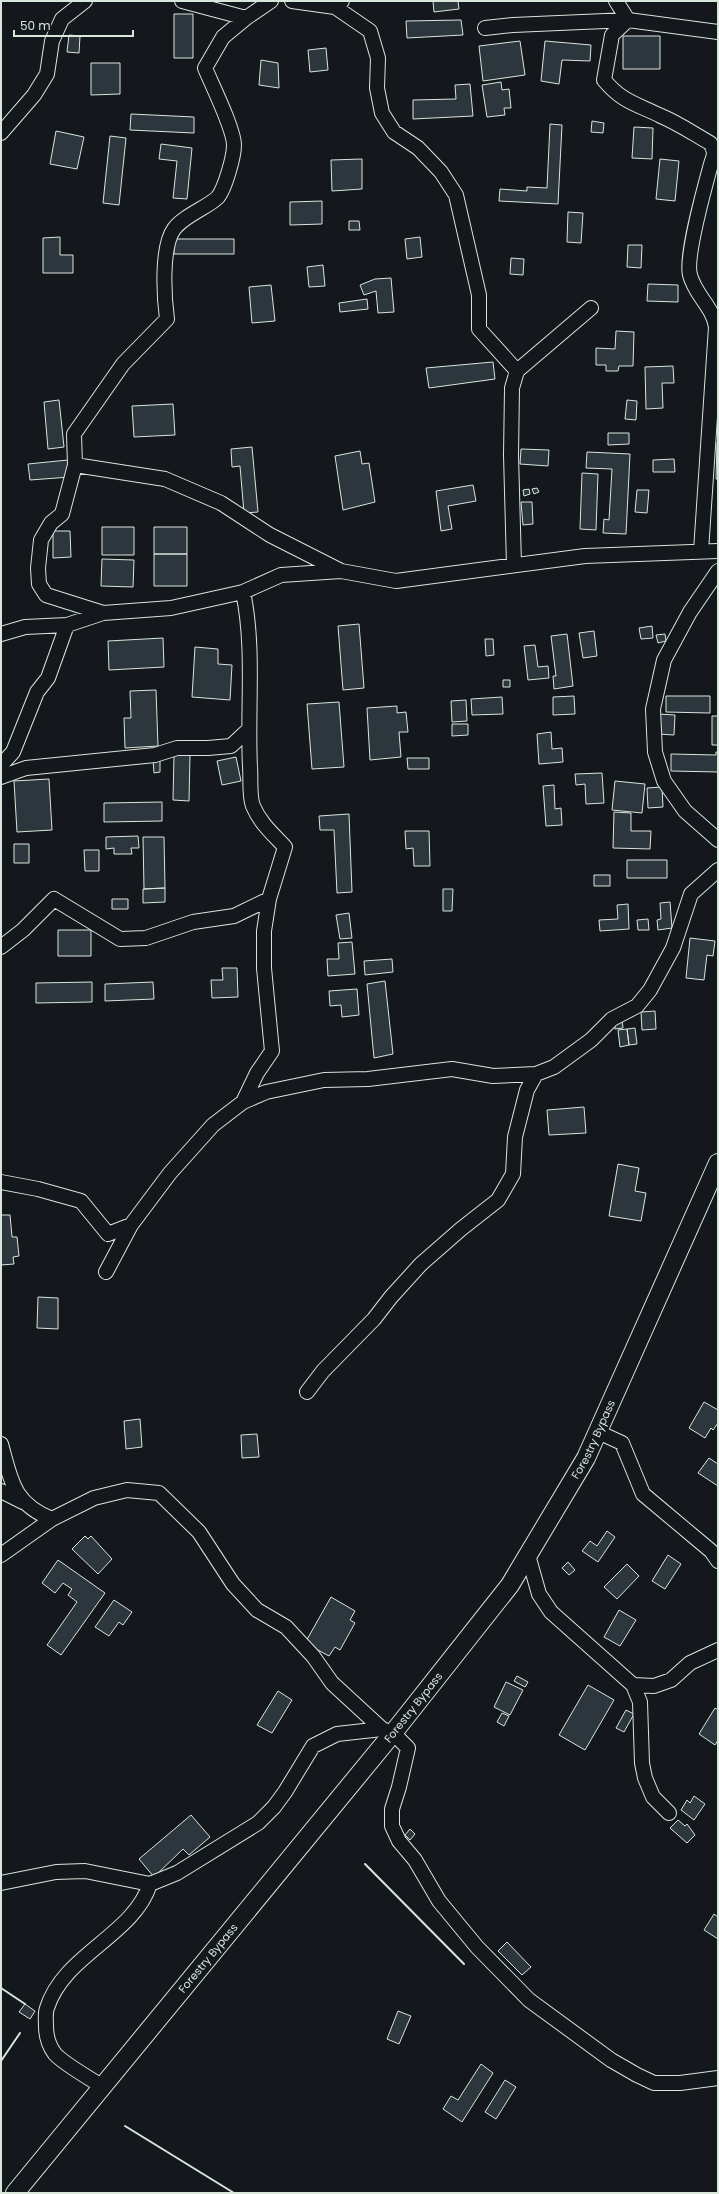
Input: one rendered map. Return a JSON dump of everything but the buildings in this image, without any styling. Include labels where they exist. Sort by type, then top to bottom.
[{"type":"street","points":[[1,133],[34,95],[47,74],[52,41],[62,19],[85,1]]},
{"type":"street","points":[[182,1],[246,18]]},
{"type":"street","points":[[103,613],[46,595],[39,584],[38,568],[41,540],[51,523],[62,514],[75,465],[74,434],[123,364],[167,319],[165,300],[168,243],[174,229],[196,211],[218,197],[228,171],[234,144],[205,68],[223,37],[246,18],[271,1]]},
{"type":"street","points":[[292,1],[338,4],[370,31],[378,58],[377,88],[382,112],[394,132],[418,148],[441,172],[456,195],[479,295],[479,329],[517,371]]},
{"type":"street","points":[[616,1],[628,20]]},
{"type":"street","points":[[628,20],[612,35],[604,80],[614,92],[639,107],[661,115],[710,143],[714,149],[715,155],[710,164],[693,243],[689,274],[693,284],[714,316],[716,327],[701,551]]},
{"type":"street","points":[[485,28],[513,25],[628,20],[718,32]]},
{"type":"street","points":[[514,565],[511,455],[512,388],[517,371],[591,308]]},
{"type":"street","points":[[75,465],[165,479],[221,503],[270,535],[341,571]]},
{"type":"street","points":[[1,634],[25,627],[67,625],[103,613],[171,608],[243,592],[281,575],[341,571],[396,582],[585,556],[718,551]]},
{"type":"street","points":[[718,571],[690,612],[664,660],[653,709],[655,752],[664,781],[685,812],[718,840]]},
{"type":"street","points":[[243,592],[246,606],[248,650],[248,730],[253,805],[262,823],[285,847],[268,899],[264,931],[264,968],[272,1051],[257,1073],[243,1102]]},
{"type":"street","points":[[1,765],[13,752],[37,692],[48,678],[67,625]]},
{"type":"street","points":[[1,777],[26,768],[155,755],[177,748],[230,746],[248,730]]},
{"type":"street","points":[[106,1272],[131,1225],[170,1173],[208,1131],[243,1102],[266,1092],[324,1080],[368,1079],[452,1069],[493,1076],[536,1074],[554,1067],[591,1040],[612,1019],[637,1006],[650,990],[665,966],[691,894],[718,870]]},
{"type":"street","points":[[1,947],[23,930],[54,899],[120,939],[146,938],[193,922],[234,916],[268,899]]},
{"type":"street","points":[[307,1392],[323,1371],[374,1319],[390,1297],[421,1264],[461,1229],[498,1200],[513,1174],[515,1137],[527,1090],[536,1074]]},
{"type":"street","name":"Forestry Bypass","points":[[15,2193],[103,2087],[388,1731],[510,1585],[586,1458],[718,1163]]},
{"type":"street","points":[[1,1182],[38,1189],[81,1201],[108,1234],[131,1225]]},
{"type":"street","points":[[598,1432],[622,1443],[643,1494],[710,1551],[718,1561]]},
{"type":"street","points":[[1,1444],[16,1491],[35,1513],[52,1519]]},
{"type":"street","points":[[1,1555],[52,1519],[94,1498],[127,1490],[159,1493],[199,1532],[233,1584],[257,1610],[286,1627],[313,1656],[332,1683],[408,1748],[392,1809],[392,1826],[400,1841],[415,1860],[439,1901],[477,1947],[529,2000],[611,2060],[637,2075],[654,2083],[680,2083],[718,2078]]},
{"type":"street","points":[[1,1491],[25,1503]]},
{"type":"street","points":[[528,1555],[539,1594],[551,1612],[633,1685],[640,1702],[642,1763],[645,1778],[653,1797],[669,1813]]},
{"type":"street","points":[[633,1685],[654,1686],[671,1680],[690,1663],[718,1650]]},
{"type":"street","points":[[1,1883],[56,1872],[85,1871],[150,1884],[177,1873],[258,1823],[274,1808],[313,1746],[337,1734],[388,1731]]},
{"type":"street","points":[[103,2087],[56,2054],[46,2037],[46,2009],[59,1983],[82,1960],[115,1932],[145,1899],[150,1884]]},
{"type":"wall","points":[[365,1864],[464,1964]]},
{"type":"wall","points":[[1,1988],[25,2004]]},
{"type":"wall","points":[[1,2061],[20,2033]]},
{"type":"wall","points":[[125,2126],[234,2193]]}]
